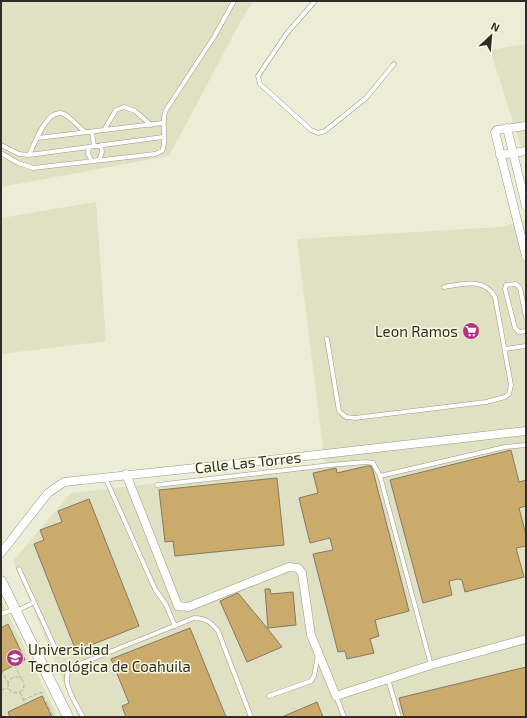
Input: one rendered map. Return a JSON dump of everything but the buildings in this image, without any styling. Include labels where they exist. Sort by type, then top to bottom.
[{"type":"street","points":[[526,126],[497,130],[495,134],[526,256]]},
{"type":"street","points":[[506,128],[526,206]]},
{"type":"street","points":[[500,154],[526,151]]},
{"type":"street","name":"Calle Las Torres","points":[[1,553],[53,488],[64,482],[526,431]]},
{"type":"street","points":[[126,474],[178,606],[188,607],[289,567],[295,567],[302,573],[309,627],[336,696],[431,665],[526,639]]},
{"type":"street","points":[[2,588],[15,610],[68,717]]},
{"type":"lane","points":[[1,152],[18,164],[34,168],[159,153],[163,149],[162,123],[166,110],[214,37],[234,1]]},
{"type":"lane","points":[[315,1],[287,33],[258,76],[260,84],[311,130],[316,133],[322,133],[331,126],[366,98],[394,64]]},
{"type":"lane","points":[[104,130],[116,110],[124,107],[135,111],[151,125]]},
{"type":"lane","points":[[29,155],[50,116],[56,113],[65,115],[85,132]]},
{"type":"lane","points":[[38,138],[162,123]]},
{"type":"lane","points":[[92,132],[94,146]]},
{"type":"lane","points":[[1,145],[19,154],[29,155],[163,137]]},
{"type":"lane","points":[[99,160],[102,152],[101,145]]},
{"type":"lane","points":[[89,147],[88,154],[92,161]]},
{"type":"lane","points":[[327,339],[339,411],[342,415],[351,418],[486,402],[505,397],[509,394],[511,386],[497,301],[488,288],[476,283],[444,287]]},
{"type":"lane","points":[[526,317],[520,288],[516,284],[506,285],[505,289],[515,328],[519,332],[526,331]]},
{"type":"lane","points":[[505,349],[526,346]]},
{"type":"lane","points":[[380,476],[505,447],[526,446]]},
{"type":"lane","points":[[157,485],[366,462],[376,465],[431,665]]},
{"type":"lane","points":[[105,477],[155,589],[166,605],[175,626]]},
{"type":"lane","points":[[19,569],[33,603],[56,650]]},
{"type":"lane","points":[[1,614],[33,603]]},
{"type":"lane","points":[[83,717],[66,681],[69,670],[77,665],[194,618],[206,620],[218,631],[252,717]]},
{"type":"lane","points":[[269,696],[311,681],[313,679],[318,652]]},
{"type":"lane","points":[[388,679],[399,717]]},
{"type":"lane","points":[[336,696],[344,717]]},
{"type":"path","points":[[1,638],[23,682],[23,688],[14,692],[9,687],[1,670]]},
{"type":"path","points":[[8,684],[14,677],[21,679]]},
{"type":"path","points":[[1,690],[9,687]]},
{"type":"path","points":[[19,691],[25,704]]},
{"type":"path","points":[[23,700],[41,692],[54,717]]},
{"type":"shaded area","points":[[1,1],[253,1],[169,156],[1,187]]},
{"type":"shaded area","points":[[526,44],[526,162],[490,50]]},
{"type":"shaded area","points":[[96,202],[106,341],[1,354],[1,218]]},
{"type":"shaded area","points":[[526,220],[526,717],[78,717],[13,561],[71,493],[325,464],[297,239],[501,227]]},
{"type":"shaded area","name":"Universidad Tecnológica de Coahuila","points":[[1,600],[58,717],[1,717]]},
{"type":"place","name":"Leon Ramos","points":[[471,331]]},
{"type":"place","name":"Universidad Tecnológica de Coahuila","points":[[15,658]]}]
